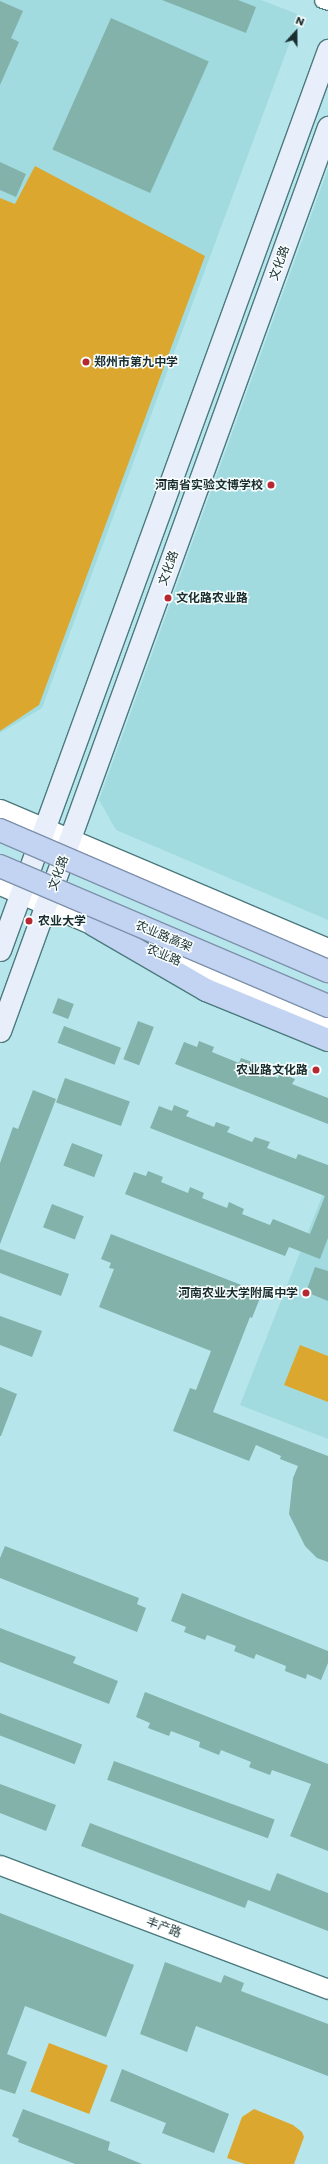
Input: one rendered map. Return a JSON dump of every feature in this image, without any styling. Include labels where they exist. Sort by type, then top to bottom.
[{"type":"highway","points":[[0,830],[328,971]]},
{"type":"highway","name":"农业路高架","points":[[0,866],[328,1006]]},
{"type":"highway","points":[[94,925],[206,990],[328,1040]]},
{"type":"main road","points":[[0,950],[328,50]]},
{"type":"main road","name":"文化路","points":[[0,1031],[328,127]]},
{"type":"street","points":[[322,0],[328,2]]},
{"type":"street","points":[[0,809],[328,948]]},
{"type":"street","name":"农业路","points":[[0,885],[328,1026]]},
{"type":"street","name":"丰产路","points":[[0,1865],[328,1989]]},
{"type":"shaded area","name":"郑州市第九中学","points":[[0,0],[261,0],[300,15],[42,708],[0,733]]},
{"type":"shaded area","points":[[35,166],[205,256],[39,705],[0,731],[0,198],[15,204]]},
{"type":"shaded area","name":"河南省实验文博学校","points":[[328,169],[328,920],[116,830],[99,800]]},
{"type":"shaded area","name":"河南农业大学附属中学","points":[[328,1181],[328,1439],[240,1405]]},
{"type":"shaded area","points":[[300,1345],[328,1356],[328,1402],[284,1385]]},
{"type":"shaded area","points":[[49,2043],[108,2066],[89,2114],[30,2092]]},
{"type":"shaded area","points":[[254,2109],[293,2125],[302,2132],[304,2137],[294,2164],[245,2164],[227,2158],[242,2117]]},
{"type":"building","points":[[162,0],[238,0],[256,7],[246,33]]},
{"type":"building","points":[[0,1],[23,11],[11,38],[19,42],[0,85]]},
{"type":"building","points":[[111,18],[209,62],[150,193],[52,150]]},
{"type":"building","points":[[0,162],[26,174],[16,197],[0,190]]},
{"type":"building","points":[[58,998],[74,1004],[68,1019],[52,1013]]},
{"type":"building","points":[[138,1021],[154,1027],[139,1065],[123,1059]]},
{"type":"building","points":[[64,1026],[121,1048],[114,1065],[58,1043]]},
{"type":"building","points":[[199,1041],[214,1047],[212,1052],[239,1063],[241,1058],[255,1063],[253,1068],[278,1078],[280,1073],[295,1079],[292,1084],[328,1098],[328,1124],[175,1064],[184,1042],[197,1047]]},
{"type":"building","points":[[65,1078],[130,1102],[121,1126],[56,1102]]},
{"type":"building","points":[[33,1090],[56,1099],[0,1244],[0,1163],[13,1127],[18,1129]]},
{"type":"building","points":[[174,1105],[189,1111],[186,1116],[214,1127],[216,1122],[230,1127],[227,1132],[252,1142],[255,1137],[270,1142],[267,1148],[296,1159],[298,1154],[328,1165],[328,1238],[320,1259],[289,1247],[285,1256],[125,1194],[134,1172],[146,1176],[148,1171],[163,1177],[161,1182],[188,1193],[190,1187],[204,1193],[202,1198],[227,1208],[229,1202],[244,1209],[242,1214],[270,1225],[273,1219],[310,1234],[325,1196],[150,1128],[159,1106],[172,1111]]},
{"type":"building","points":[[72,1143],[103,1155],[94,1177],[63,1165]]},
{"type":"building","points":[[52,1204],[84,1216],[75,1240],[43,1227]]},
{"type":"building","points":[[111,1234],[262,1293],[252,1318],[250,1317],[213,1412],[328,1456],[328,1562],[317,1558],[305,1546],[289,1514],[293,1478],[298,1466],[280,1459],[281,1456],[256,1445],[249,1461],[173,1431],[190,1388],[196,1390],[211,1351],[99,1307],[114,1269],[109,1268],[111,1263],[101,1259]]},
{"type":"building","points":[[0,1249],[69,1274],[61,1296],[0,1273]]},
{"type":"building","points":[[315,1267],[328,1271],[328,1301],[306,1292]]},
{"type":"building","points":[[0,1316],[42,1331],[32,1357],[0,1345]]},
{"type":"building","points":[[0,1387],[17,1394],[1,1436],[0,1436]]},
{"type":"building","points":[[5,1546],[139,1598],[137,1604],[146,1608],[137,1632],[0,1578],[0,1558]]},
{"type":"building","points":[[182,1593],[328,1651],[328,1663],[321,1680],[307,1674],[306,1679],[285,1671],[286,1666],[256,1654],[254,1659],[234,1651],[236,1646],[207,1635],[205,1640],[184,1632],[186,1627],[171,1621]]},
{"type":"building","points":[[0,1628],[76,1657],[73,1663],[118,1681],[109,1704],[0,1662]]},
{"type":"building","points":[[145,1692],[328,1764],[328,1851],[290,1836],[311,1784],[272,1770],[270,1775],[249,1767],[251,1762],[221,1750],[219,1755],[199,1747],[200,1742],[171,1731],[169,1736],[148,1728],[150,1723],[136,1717]]},
{"type":"building","points":[[0,1713],[82,1745],[75,1764],[0,1735]]},
{"type":"building","points":[[114,1761],[275,1819],[268,1838],[107,1780]]},
{"type":"building","points":[[0,1784],[56,1805],[46,1831],[0,1813]]},
{"type":"building","points":[[90,1823],[270,1891],[277,1873],[328,1893],[328,1931],[248,1900],[245,1908],[81,1846]]},
{"type":"building","points":[[0,1913],[134,1965],[106,2037],[25,2006],[7,2054],[27,2062],[15,2094],[0,2089]]},
{"type":"building","points":[[165,1962],[221,1983],[224,1975],[244,1983],[241,1991],[328,2024],[328,2076],[196,2026],[187,2052],[140,2034]]},
{"type":"building","points":[[122,2069],[229,2114],[214,2153],[162,2133],[166,2123],[110,2101]]},
{"type":"building","points":[[23,2109],[110,2142],[108,2150],[142,2164],[75,2164],[18,2142],[19,2139],[12,2136]]},
{"type":"place","name":"郑州市第九中学","points":[[86,362]]},
{"type":"place","name":"河南省实验文博学校","points":[[271,485]]},
{"type":"place","name":"文化路农业路","points":[[168,598]]},
{"type":"place","name":"农业大学","points":[[29,921]]},
{"type":"place","name":"农业路文化路","points":[[316,1070]]},
{"type":"place","name":"河南农业大学附属中学","points":[[306,1293]]}]
